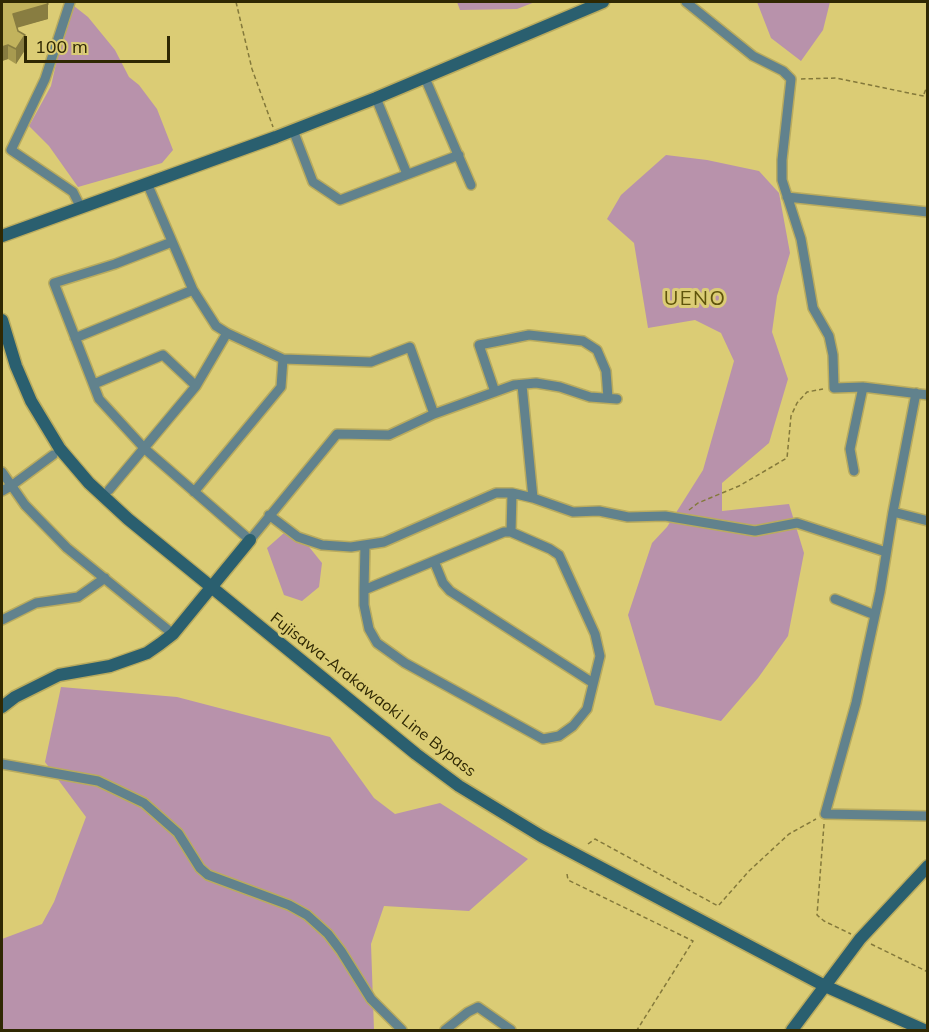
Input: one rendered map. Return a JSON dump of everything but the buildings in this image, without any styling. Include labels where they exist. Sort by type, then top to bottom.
[{"type":"main road","points":[[2,236],[376,98],[603,2]]},
{"type":"main road","name":"Fujisawa-Arakawaoki Line Bypass","points":[[2,320],[16,366],[31,401],[60,449],[103,497],[211,587],[459,786],[541,836],[825,986],[924,1030]]},
{"type":"main road","points":[[2,707],[15,697],[59,675],[110,666],[147,653],[173,634],[250,540]]},
{"type":"main road","points":[[792,1030],[860,939],[927,866]]},
{"type":"street","points":[[70,2],[45,79],[11,150],[73,192],[81,207]]},
{"type":"street","points":[[686,2],[753,56],[783,71],[792,79],[782,160],[782,180],[801,239],[813,308],[829,336],[833,355],[834,388],[863,387],[927,395]]},
{"type":"street","points":[[425,78],[471,185]]},
{"type":"street","points":[[376,98],[407,174]]},
{"type":"street","points":[[293,130],[313,182],[340,200],[459,155]]},
{"type":"street","points":[[147,183],[194,290],[216,326],[282,359],[370,362],[410,347],[434,414]]},
{"type":"street","points":[[788,197],[927,212]]},
{"type":"street","points":[[172,242],[115,264],[54,283],[99,399],[144,449],[250,540],[337,434],[389,435],[434,414],[495,392],[514,385],[536,383],[560,387],[590,397],[612,399],[606,371],[597,350],[583,341],[529,335],[479,345],[495,392]]},
{"type":"street","points":[[75,338],[194,290]]},
{"type":"street","points":[[109,490],[196,386],[227,333]]},
{"type":"street","points":[[94,384],[163,355],[196,386]]},
{"type":"street","points":[[194,492],[281,387],[282,359]]},
{"type":"street","points":[[522,385],[533,498]]},
{"type":"street","points":[[854,471],[850,449],[863,387]]},
{"type":"street","points":[[916,393],[892,512],[875,615],[856,702],[825,814],[927,816]]},
{"type":"street","points":[[2,491],[53,455]]},
{"type":"street","points":[[2,472],[25,505],[52,533],[173,634]]},
{"type":"street","points":[[269,515],[298,537],[322,545],[351,547],[384,542],[496,493],[512,493],[573,512],[599,511],[628,517],[665,516],[755,531],[797,523],[886,552]]},
{"type":"street","points":[[511,532],[512,493]]},
{"type":"street","points":[[892,512],[927,521]]},
{"type":"street","points":[[364,590],[504,532],[511,532],[550,549],[559,555],[595,634],[600,656],[587,709],[573,726],[559,736],[543,739],[405,663],[377,642],[369,629],[364,605],[364,590],[365,544]]},
{"type":"street","points":[[434,561],[443,583],[450,591],[593,683]]},
{"type":"street","points":[[2,620],[36,603],[78,597],[105,578]]},
{"type":"street","points":[[835,599],[875,615]]},
{"type":"street","points":[[2,764],[98,781],[144,803],[178,833],[200,868],[208,875],[289,905],[307,915],[328,934],[341,951],[371,999],[402,1030]]},
{"type":"street","points":[[445,1030],[478,1007],[511,1030]]},
{"type":"path","points":[[236,2],[252,69],[276,136]]},
{"type":"path","points":[[792,79],[836,78],[927,97]]},
{"type":"path","points":[[924,96],[927,84]]},
{"type":"path","points":[[689,510],[698,503],[739,486],[787,458],[792,416],[797,403],[807,392],[834,388]]},
{"type":"path","points":[[588,844],[595,839],[718,906],[749,871],[789,834],[825,814]]},
{"type":"path","points":[[825,814],[817,915],[824,921],[927,972]]},
{"type":"path","points":[[567,874],[568,880],[693,941],[637,1030]]},
{"type":"shaded area","points":[[457,2],[535,2],[517,9],[460,10]]},
{"type":"shaded area","points":[[757,2],[830,2],[823,30],[801,61],[771,38]]},
{"type":"shaded area","points":[[74,6],[88,17],[115,50],[129,77],[139,85],[157,109],[173,150],[162,163],[78,187],[49,146],[29,126],[51,86],[58,55]]},
{"type":"shaded area","points":[[666,155],[707,160],[759,171],[779,193],[790,253],[777,296],[772,332],[788,379],[769,443],[722,483],[722,511],[789,504],[804,553],[788,636],[758,678],[721,721],[655,705],[628,615],[652,543],[667,527],[703,470],[734,361],[721,333],[695,320],[648,328],[634,243],[607,219],[621,195]]},
{"type":"shaded area","points":[[284,533],[306,543],[322,563],[319,587],[302,601],[284,595],[267,548]]},
{"type":"shaded area","points":[[61,687],[177,697],[330,737],[374,798],[395,814],[440,803],[528,859],[469,911],[384,906],[371,944],[374,1030],[2,1030],[2,939],[42,924],[54,902],[86,817],[45,762]]},
{"type":"district","name":"UENO","points":[[695,299]]}]
